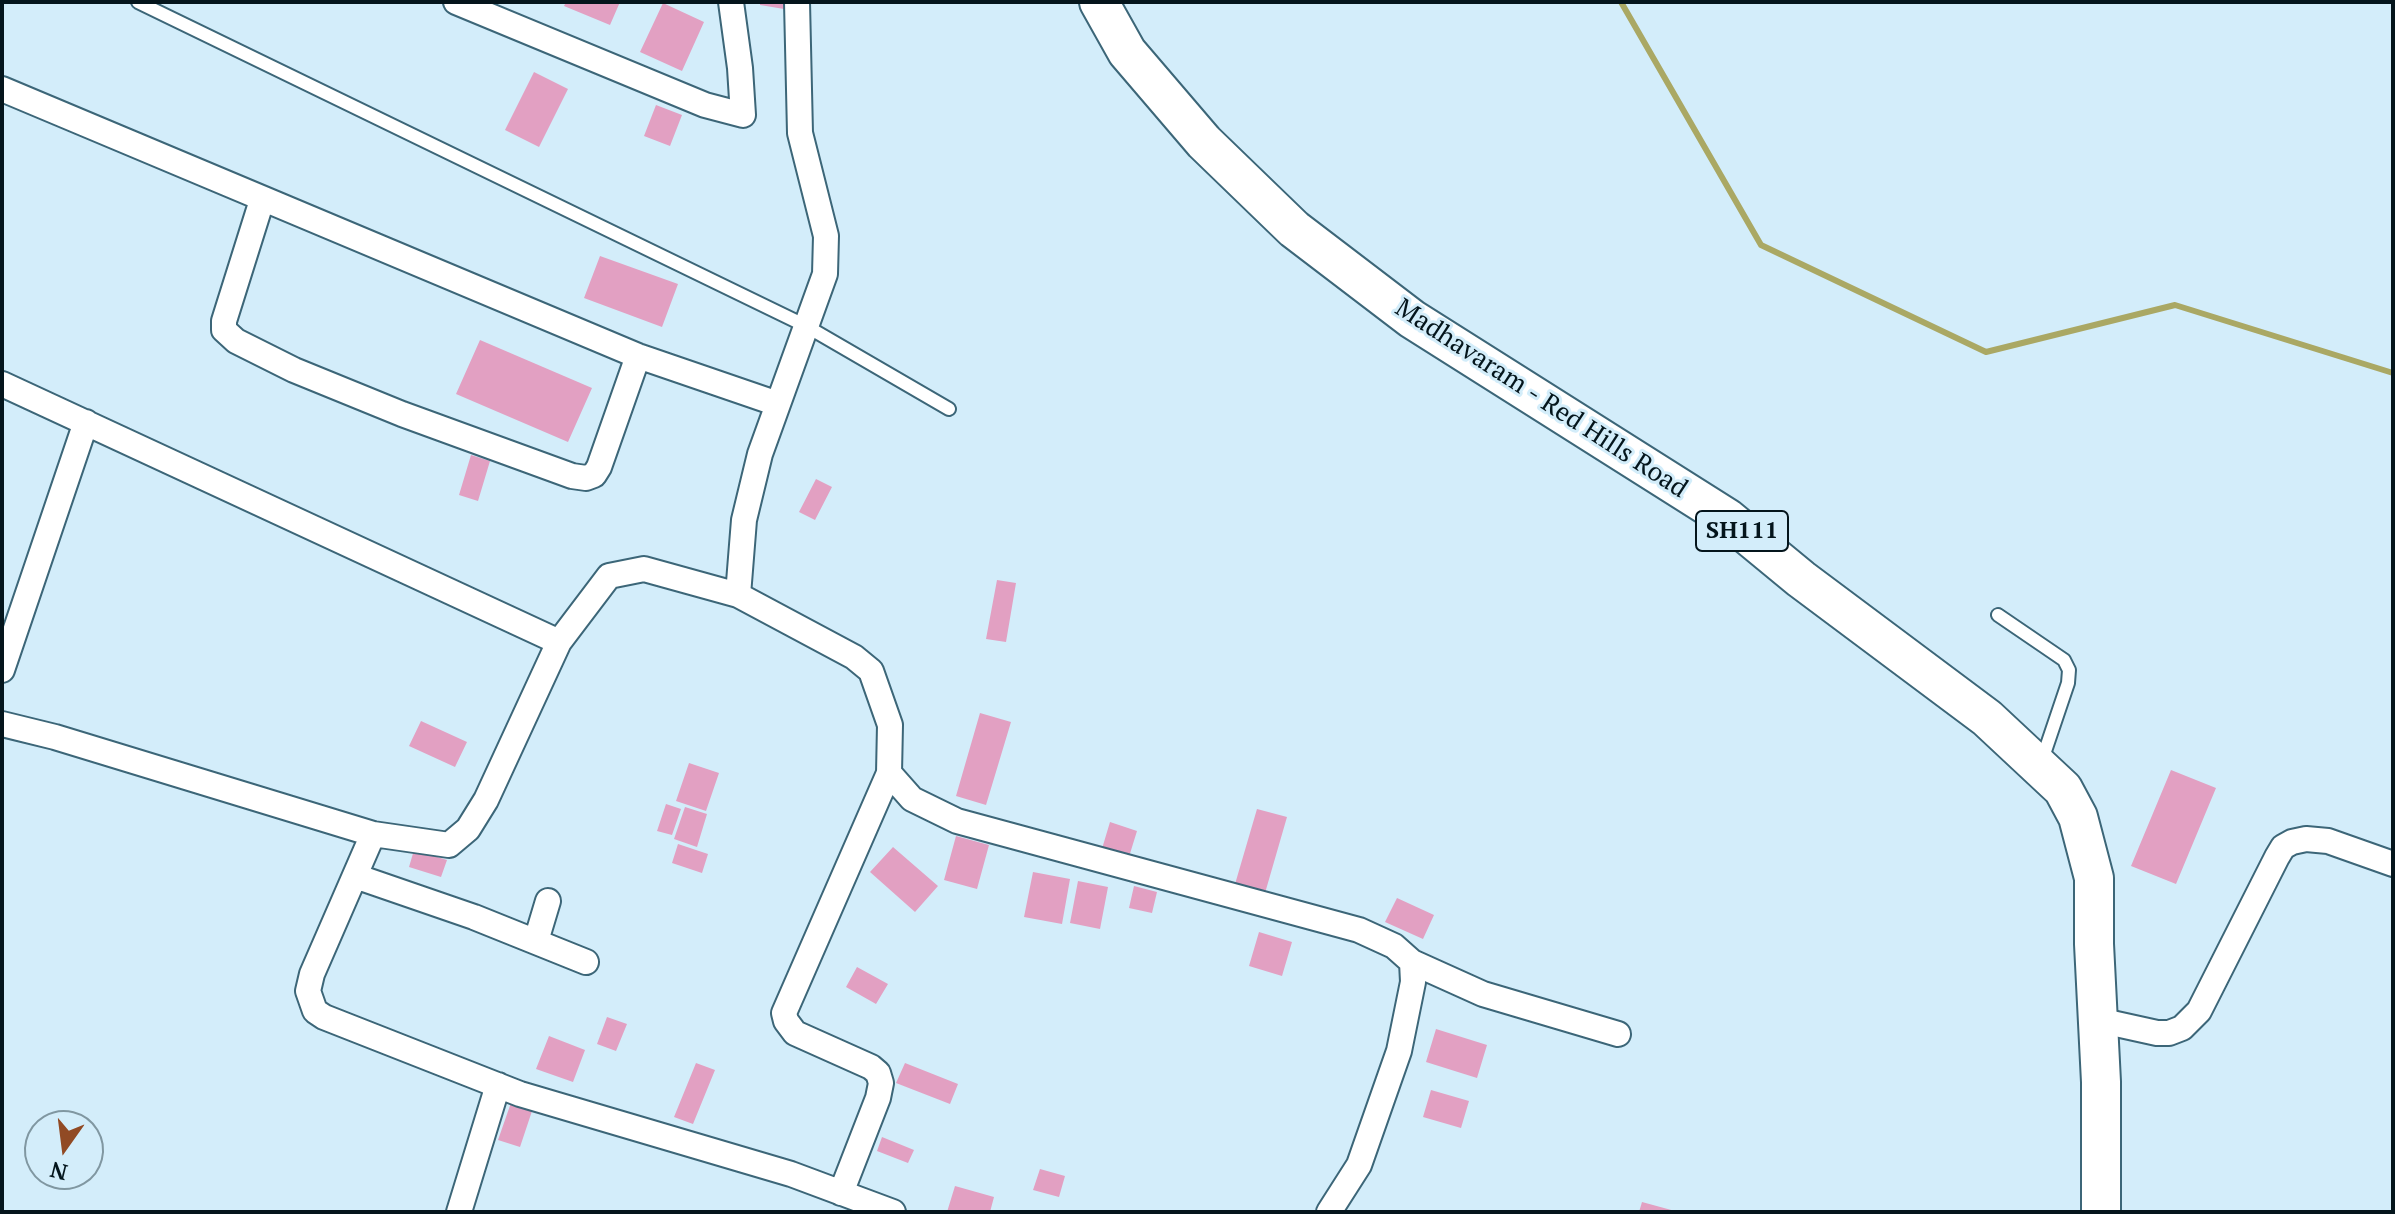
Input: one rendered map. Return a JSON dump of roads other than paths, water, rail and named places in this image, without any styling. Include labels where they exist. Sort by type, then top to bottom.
[{"type":"main road","name":"Madhavaram - Red Hills Road","points":[[1074,2],[1111,61],[1150,107],[1257,214],[1310,259],[1392,325],[1562,438],[1666,502],[1755,566],[1969,736],[2038,796],[2050,814],[2065,851],[2072,909],[2077,1212]]},
{"type":"main road","name":"Madhavaram - Red Hills Road","points":[[1099,2],[1127,52],[1204,142],[1294,229],[1412,319],[1727,518],[1801,579],[1987,718],[2063,789],[2078,817],[2094,878],[2101,1082],[2101,1212]]},
{"type":"street","points":[[456,2],[490,9],[705,105],[743,115],[731,2]]},
{"type":"street","points":[[738,595],[744,520],[760,454],[825,274],[826,236],[800,133],[797,2]]},
{"type":"street","points":[[2,89],[638,356],[778,404]]},
{"type":"street","points":[[262,200],[224,321],[224,330],[236,341],[307,375],[402,414],[572,476],[586,478],[594,475],[599,467],[638,356]]},
{"type":"street","points":[[2,384],[559,642]]},
{"type":"street","points":[[2,670],[86,422]]},
{"type":"street","points":[[2,724],[55,737],[373,834],[449,845],[468,829],[486,800],[559,642],[609,576],[644,569],[738,595],[854,657],[871,671],[890,725],[889,773],[784,1013],[795,1033],[878,1073],[881,1083],[878,1098],[841,1193]]},
{"type":"street","points":[[889,773],[912,799],[957,821],[1359,930],[1394,946],[1412,962],[1483,994],[1618,1034]]},
{"type":"street","points":[[373,834],[312,974],[308,991],[315,1011],[520,1094],[791,1174],[893,1212]]},
{"type":"street","points":[[2098,1020],[2157,1033],[2182,1028],[2199,1011],[2277,857],[2283,847],[2292,842],[2306,839],[2328,841],[2393,864]]},
{"type":"street","points":[[355,876],[474,917],[586,962]]},
{"type":"street","points":[[536,941],[548,901]]},
{"type":"street","points":[[1329,1212],[1359,1165],[1399,1051],[1413,982],[1412,962]]},
{"type":"street","points":[[459,1212],[498,1085]]},
{"type":"lane","points":[[138,2],[806,326],[949,409]]},
{"type":"lane","points":[[1998,615],[2064,660],[2069,670],[2068,683],[2040,767]]},
{"type":"waterway","points":[[1621,2],[1761,245],[1986,352],[2175,305],[2393,373]]}]
